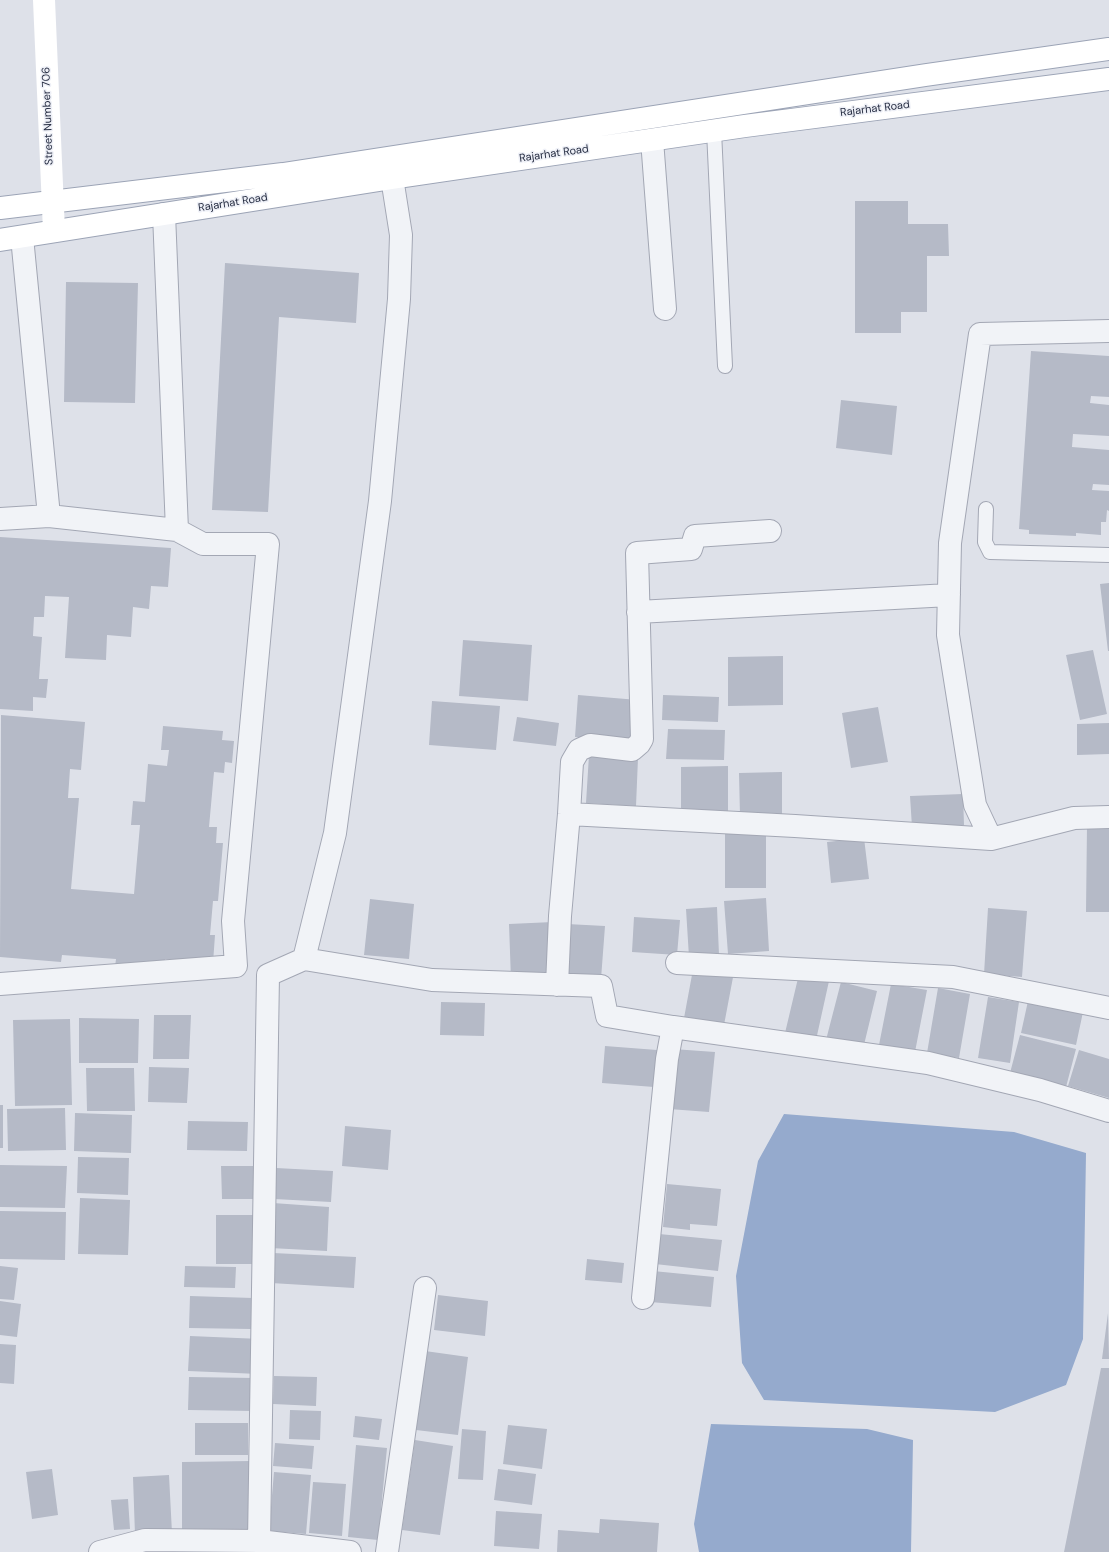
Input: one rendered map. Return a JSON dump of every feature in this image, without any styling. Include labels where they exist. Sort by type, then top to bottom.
[{"type":"main road","name":"Street Number 706","points":[[44,0],[54,231]]},
{"type":"main road","name":"Rajarhat Road","points":[[0,240],[164,214],[390,168],[926,75],[1109,49]]},
{"type":"main road","name":"Rajarhat Road","points":[[0,208],[283,174],[390,168],[652,140],[745,126],[1109,80]]},
{"type":"street","points":[[652,140],[665,309]]},
{"type":"street","points":[[304,959],[335,833],[380,501],[399,300],[401,235],[390,168]]},
{"type":"street","points":[[164,214],[177,530]]},
{"type":"street","points":[[22,237],[49,516]]},
{"type":"street","points":[[991,839],[975,805],[948,635],[950,543],[980,334],[1109,331]]},
{"type":"street","points":[[0,519],[49,516],[177,530],[203,544],[268,544],[233,921],[236,966]]},
{"type":"street","points":[[557,985],[560,916],[570,814],[572,762],[579,750],[590,745],[632,750],[642,739],[637,553],[691,549],[695,536],[770,531]]},
{"type":"street","points":[[638,612],[949,595]]},
{"type":"street","points":[[570,814],[795,826],[991,839],[1074,818],[1109,817]]},
{"type":"street","points":[[0,984],[236,966],[268,975],[304,959],[432,980],[601,986],[607,1016],[673,1028],[928,1063],[1040,1090],[1109,1111]]},
{"type":"street","points":[[677,963],[953,977],[1109,1008]]},
{"type":"street","points":[[258,1541],[268,975]]},
{"type":"street","points":[[643,1298],[667,1059],[673,1028]]},
{"type":"street","points":[[387,1552],[425,1288]]},
{"type":"street","points":[[100,1552],[144,1540],[258,1541],[350,1552]]},
{"type":"lane","points":[[714,131],[725,366]]},
{"type":"lane","points":[[986,509],[986,542],[990,552],[1109,555]]},
{"type":"water","points":[[784,1114],[1014,1132],[1086,1153],[1083,1339],[1066,1385],[995,1412],[764,1400],[742,1363],[736,1276],[758,1161]]},
{"type":"water","points":[[711,1424],[867,1429],[913,1440],[911,1552],[699,1552],[694,1524]]},
{"type":"building","points":[[855,201],[908,201],[908,224],[948,224],[949,256],[927,256],[927,312],[901,312],[901,333],[855,333]]},
{"type":"building","points":[[225,263],[359,273],[356,323],[279,317],[268,512],[212,510]]},
{"type":"building","points":[[66,282],[138,283],[135,403],[64,402]]},
{"type":"building","points":[[1031,351],[1109,356],[1109,397],[1091,396],[1090,403],[1109,405],[1109,436],[1073,434],[1072,447],[1109,450],[1109,485],[1093,484],[1092,490],[1109,491],[1109,511],[1107,510],[1106,522],[1101,522],[1101,535],[1076,533],[1076,536],[1029,534],[1029,530],[1019,529]]},
{"type":"building","points":[[841,400],[897,406],[892,455],[836,448]]},
{"type":"building","points":[[0,537],[171,548],[168,587],[151,586],[149,609],[133,607],[131,637],[107,635],[106,660],[65,658],[69,597],[45,596],[44,617],[34,617],[33,636],[42,637],[39,679],[48,679],[46,698],[33,697],[33,711],[0,709]]},
{"type":"building","points":[[1109,583],[1109,651],[1108,651],[1100,584]]},
{"type":"building","points":[[463,640],[532,645],[528,701],[459,696]]},
{"type":"building","points":[[1093,650],[1107,714],[1080,720],[1066,655]]},
{"type":"building","points":[[783,656],[783,705],[728,706],[728,657]]},
{"type":"building","points":[[578,695],[638,700],[635,742],[575,737]]},
{"type":"building","points":[[663,695],[719,697],[718,722],[662,720]]},
{"type":"building","points":[[432,701],[500,706],[496,750],[429,745]]},
{"type":"building","points":[[878,707],[888,762],[851,768],[842,713]]},
{"type":"building","points":[[1,715],[85,722],[81,770],[70,769],[68,798],[79,798],[71,889],[134,894],[140,825],[131,825],[133,801],[145,802],[148,764],[167,766],[169,750],[161,750],[163,726],[223,731],[222,740],[234,741],[232,763],[225,762],[224,773],[214,772],[209,827],[217,827],[216,843],[223,843],[218,901],[213,901],[210,935],[215,935],[213,963],[165,959],[164,970],[115,967],[116,959],[62,955],[61,962],[0,957]]},
{"type":"building","points":[[517,717],[559,723],[556,746],[513,741]]},
{"type":"building","points":[[1109,723],[1109,754],[1077,755],[1077,724]]},
{"type":"building","points":[[668,729],[725,730],[724,760],[666,759]]},
{"type":"building","points":[[589,755],[638,758],[636,806],[586,803]]},
{"type":"building","points":[[728,766],[728,816],[681,816],[681,767]]},
{"type":"building","points":[[782,772],[782,815],[740,816],[739,773]]},
{"type":"building","points":[[963,794],[964,825],[912,827],[910,796]]},
{"type":"building","points":[[1087,825],[1109,826],[1109,912],[1086,912]]},
{"type":"building","points":[[725,834],[766,834],[766,888],[725,888]]},
{"type":"building","points":[[864,838],[869,879],[831,883],[827,842]]},
{"type":"building","points":[[766,898],[769,951],[728,954],[724,901]]},
{"type":"building","points":[[370,899],[414,904],[409,959],[364,955]]},
{"type":"building","points":[[717,907],[719,955],[689,957],[686,909]]},
{"type":"building","points":[[988,908],[1027,911],[1022,977],[984,974]]},
{"type":"building","points":[[634,917],[680,920],[677,955],[632,952]]},
{"type":"building","points":[[553,922],[549,978],[511,980],[509,924]]},
{"type":"building","points":[[567,924],[605,926],[601,979],[563,976]]},
{"type":"building","points":[[694,964],[734,972],[724,1025],[684,1018]]},
{"type":"building","points":[[799,974],[829,981],[816,1040],[785,1033]]},
{"type":"building","points":[[841,982],[877,991],[863,1049],[826,1040]]},
{"type":"building","points":[[891,984],[927,990],[914,1057],[878,1050]]},
{"type":"building","points":[[938,988],[970,994],[959,1058],[927,1053]]},
{"type":"building","points":[[988,997],[1019,1002],[1010,1063],[978,1058]]},
{"type":"building","points":[[1028,1001],[1083,1012],[1076,1045],[1021,1033]]},
{"type":"building","points":[[441,1002],[485,1003],[484,1036],[440,1035]]},
{"type":"building","points":[[154,1015],[191,1015],[189,1059],[153,1059]]},
{"type":"building","points":[[79,1018],[139,1019],[138,1063],[79,1063]]},
{"type":"building","points":[[70,1019],[72,1105],[15,1106],[13,1020]]},
{"type":"building","points":[[1020,1035],[1076,1049],[1066,1087],[1010,1073]]},
{"type":"building","points":[[605,1046],[657,1050],[654,1087],[602,1083]]},
{"type":"building","points":[[673,1049],[715,1052],[709,1112],[669,1109]]},
{"type":"building","points":[[1079,1050],[1109,1059],[1109,1098],[1068,1086]]},
{"type":"building","points":[[149,1067],[189,1068],[187,1103],[148,1102]]},
{"type":"building","points":[[86,1068],[134,1068],[135,1111],[87,1111]]},
{"type":"building","points":[[0,1105],[3,1105],[3,1148],[0,1148]]},
{"type":"building","points":[[65,1108],[66,1150],[8,1151],[7,1109]]},
{"type":"building","points":[[75,1113],[132,1115],[131,1153],[74,1151]]},
{"type":"building","points":[[188,1121],[248,1122],[247,1151],[187,1150]]},
{"type":"building","points":[[345,1126],[391,1130],[388,1170],[342,1166]]},
{"type":"building","points":[[78,1157],[129,1158],[128,1195],[77,1193]]},
{"type":"building","points":[[0,1165],[67,1166],[65,1208],[0,1207]]},
{"type":"building","points":[[221,1166],[254,1166],[254,1199],[222,1199]]},
{"type":"building","points":[[276,1168],[333,1171],[331,1202],[274,1199]]},
{"type":"building","points":[[667,1184],[721,1189],[717,1226],[690,1224],[690,1230],[663,1227]]},
{"type":"building","points":[[80,1198],[130,1200],[128,1255],[78,1254]]},
{"type":"building","points":[[273,1203],[329,1207],[327,1251],[270,1248]]},
{"type":"building","points":[[0,1211],[66,1212],[65,1260],[0,1259]]},
{"type":"building","points":[[216,1215],[253,1215],[253,1264],[216,1264]]},
{"type":"building","points":[[659,1234],[722,1240],[718,1271],[655,1264]]},
{"type":"building","points":[[273,1253],[356,1257],[354,1288],[271,1283]]},
{"type":"building","points":[[587,1259],[624,1263],[622,1283],[585,1280]]},
{"type":"building","points":[[0,1266],[18,1268],[14,1300],[0,1299]]},
{"type":"building","points":[[185,1266],[236,1267],[235,1288],[184,1287]]},
{"type":"building","points":[[653,1271],[714,1277],[711,1307],[650,1302]]},
{"type":"building","points":[[438,1295],[488,1301],[485,1336],[434,1330]]},
{"type":"building","points":[[190,1296],[253,1298],[251,1329],[189,1328]]},
{"type":"building","points":[[0,1301],[21,1304],[17,1337],[0,1335]]},
{"type":"building","points":[[1108,1313],[1109,1359],[1102,1359]]},
{"type":"building","points":[[190,1336],[261,1339],[259,1374],[188,1371]]},
{"type":"building","points":[[0,1344],[16,1345],[14,1384],[0,1383]]},
{"type":"building","points":[[425,1351],[468,1357],[458,1435],[416,1430]]},
{"type":"building","points":[[1101,1368],[1109,1368],[1109,1552],[1064,1552]]},
{"type":"building","points":[[274,1376],[317,1377],[316,1406],[273,1404]]},
{"type":"building","points":[[189,1377],[254,1378],[254,1411],[188,1410]]},
{"type":"building","points":[[290,1410],[321,1411],[320,1440],[289,1439]]},
{"type":"building","points":[[355,1416],[382,1419],[379,1440],[353,1437]]},
{"type":"building","points":[[195,1423],[248,1423],[248,1455],[195,1455]]},
{"type":"building","points":[[508,1425],[547,1429],[542,1469],[503,1464]]},
{"type":"building","points":[[462,1429],[486,1431],[483,1480],[458,1479]]},
{"type":"building","points":[[415,1440],[453,1446],[440,1535],[402,1530]]},
{"type":"building","points":[[275,1443],[314,1446],[312,1469],[273,1466]]},
{"type":"building","points":[[356,1445],[387,1448],[378,1540],[348,1537]]},
{"type":"building","points":[[251,1461],[251,1530],[182,1531],[182,1462]]},
{"type":"building","points":[[52,1469],[58,1515],[32,1519],[26,1472]]},
{"type":"building","points":[[498,1469],[536,1474],[532,1505],[494,1500]]},
{"type":"building","points":[[274,1472],[311,1475],[306,1534],[269,1531]]},
{"type":"building","points":[[169,1475],[172,1533],[135,1535],[133,1477]]},
{"type":"building","points":[[313,1482],[346,1484],[342,1536],[309,1533]]},
{"type":"building","points":[[128,1499],[130,1529],[114,1530],[111,1500]]},
{"type":"building","points":[[496,1511],[542,1514],[539,1549],[494,1546]]},
{"type":"building","points":[[600,1519],[659,1523],[657,1552],[557,1552],[558,1530],[599,1533]]}]
